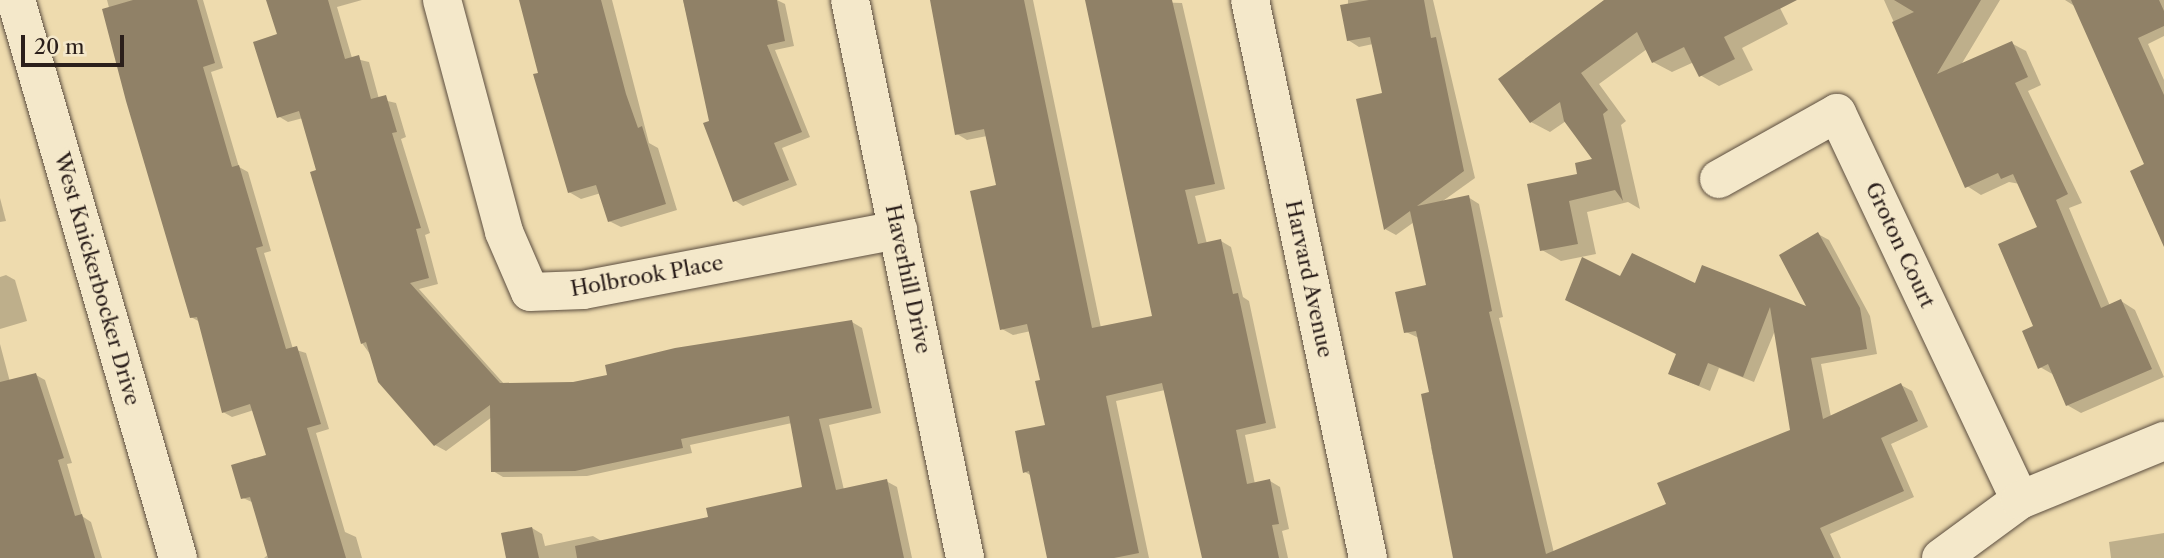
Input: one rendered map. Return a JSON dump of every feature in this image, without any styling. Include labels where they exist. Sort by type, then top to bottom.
[{"type":"street","name":"West Knickerbocker Drive","points":[[16,0],[178,558]]},
{"type":"street","name":"Holbrook Place","points":[[442,0],[504,232],[530,292],[583,290],[898,230]]},
{"type":"street","name":"Haverhill Drive","points":[[850,0],[965,558]]},
{"type":"street","name":"Harvard Avenue","points":[[1250,0],[1368,558]]},
{"type":"street","name":"Groton Court","points":[[1719,179],[1837,113],[2020,500]]},
{"type":"street","points":[[1941,558],[2020,500],[2164,441]]},
{"type":"building","points":[[133,0],[197,0],[215,63],[203,67],[232,167],[239,165],[263,246],[256,248],[286,349],[297,346],[321,424],[307,428],[346,558],[268,558],[250,497],[241,499],[231,465],[266,455],[250,404],[222,413],[197,317],[190,318],[126,101],[102,9]]},
{"type":"building","points":[[266,0],[328,0],[345,59],[359,55],[371,99],[386,95],[397,132],[392,133],[421,228],[416,229],[429,278],[410,283],[500,383],[573,382],[607,375],[605,365],[675,348],[852,320],[872,408],[819,419],[836,490],[887,479],[904,558],[577,558],[575,546],[708,517],[706,508],[802,487],[789,416],[681,439],[683,448],[575,471],[491,472],[490,405],[434,446],[378,382],[366,342],[361,344],[310,172],[316,170],[299,111],[277,118],[253,42],[277,34]]},
{"type":"building","points":[[519,0],[601,0],[626,94],[638,128],[642,126],[666,204],[608,222],[596,185],[568,193],[533,74],[538,73]]},
{"type":"building","points":[[683,0],[777,0],[785,41],[767,45],[802,132],[774,143],[789,180],[733,202],[703,123],[709,121]]},
{"type":"building","points":[[930,0],[1024,0],[1092,328],[1152,316],[1085,0],[1172,0],[1215,184],[1185,190],[1198,244],[1221,239],[1233,294],[1238,293],[1266,423],[1236,430],[1247,484],[1270,479],[1279,524],[1272,525],[1279,558],[1202,558],[1162,383],[1106,396],[1139,553],[1114,558],[1047,558],[1029,471],[1023,473],[1015,431],[1045,425],[1035,381],[1040,380],[1027,324],[1000,330],[970,191],[996,185],[984,129],[955,135]]},
{"type":"building","points":[[1369,0],[1424,0],[1431,38],[1436,37],[1464,171],[1417,206],[1469,195],[1492,311],[1489,312],[1546,554],[1666,504],[1657,483],[1790,430],[1770,307],[1743,377],[1708,363],[1699,386],[1668,374],[1676,354],[1565,300],[1582,257],[1620,276],[1632,253],[1695,283],[1702,265],[1806,306],[1779,255],[1818,232],[1860,308],[1867,349],[1811,358],[1823,419],[1901,383],[1918,421],[1881,438],[1904,491],[1820,528],[1834,558],[1453,558],[1421,394],[1429,392],[1416,331],[1404,333],[1395,292],[1426,285],[1410,211],[1384,230],[1356,99],[1382,93],[1370,37],[1347,41],[1340,5]]},
{"type":"building","points":[[1604,0],[1797,0],[1724,37],[1735,59],[1699,77],[1684,47],[1652,63],[1637,32],[1581,73],[1608,110],[1603,114],[1623,201],[1615,190],[1569,201],[1578,244],[1540,251],[1527,184],[1577,174],[1575,163],[1592,159],[1564,121],[1560,102],[1530,123],[1498,79]]},
{"type":"building","points":[[1894,0],[1981,0],[1937,74],[2012,41],[2028,77],[2015,83],[2068,194],[2056,200],[2101,308],[2121,299],[2152,369],[2066,406],[2048,364],[2038,369],[2022,331],[2033,326],[1998,244],[2037,227],[2013,174],[2001,179],[1998,173],[1965,188],[1892,22],[1914,12]]},
{"type":"building","points":[[2071,0],[2159,0],[2164,11],[2164,26],[2138,38],[2164,95],[2164,247],[2130,171],[2144,164]]},
{"type":"building","points":[[36,373],[64,458],[58,460],[75,516],[82,514],[95,558],[0,558],[0,382]]},
{"type":"building","points":[[532,527],[539,558],[506,558],[501,533]]}]
